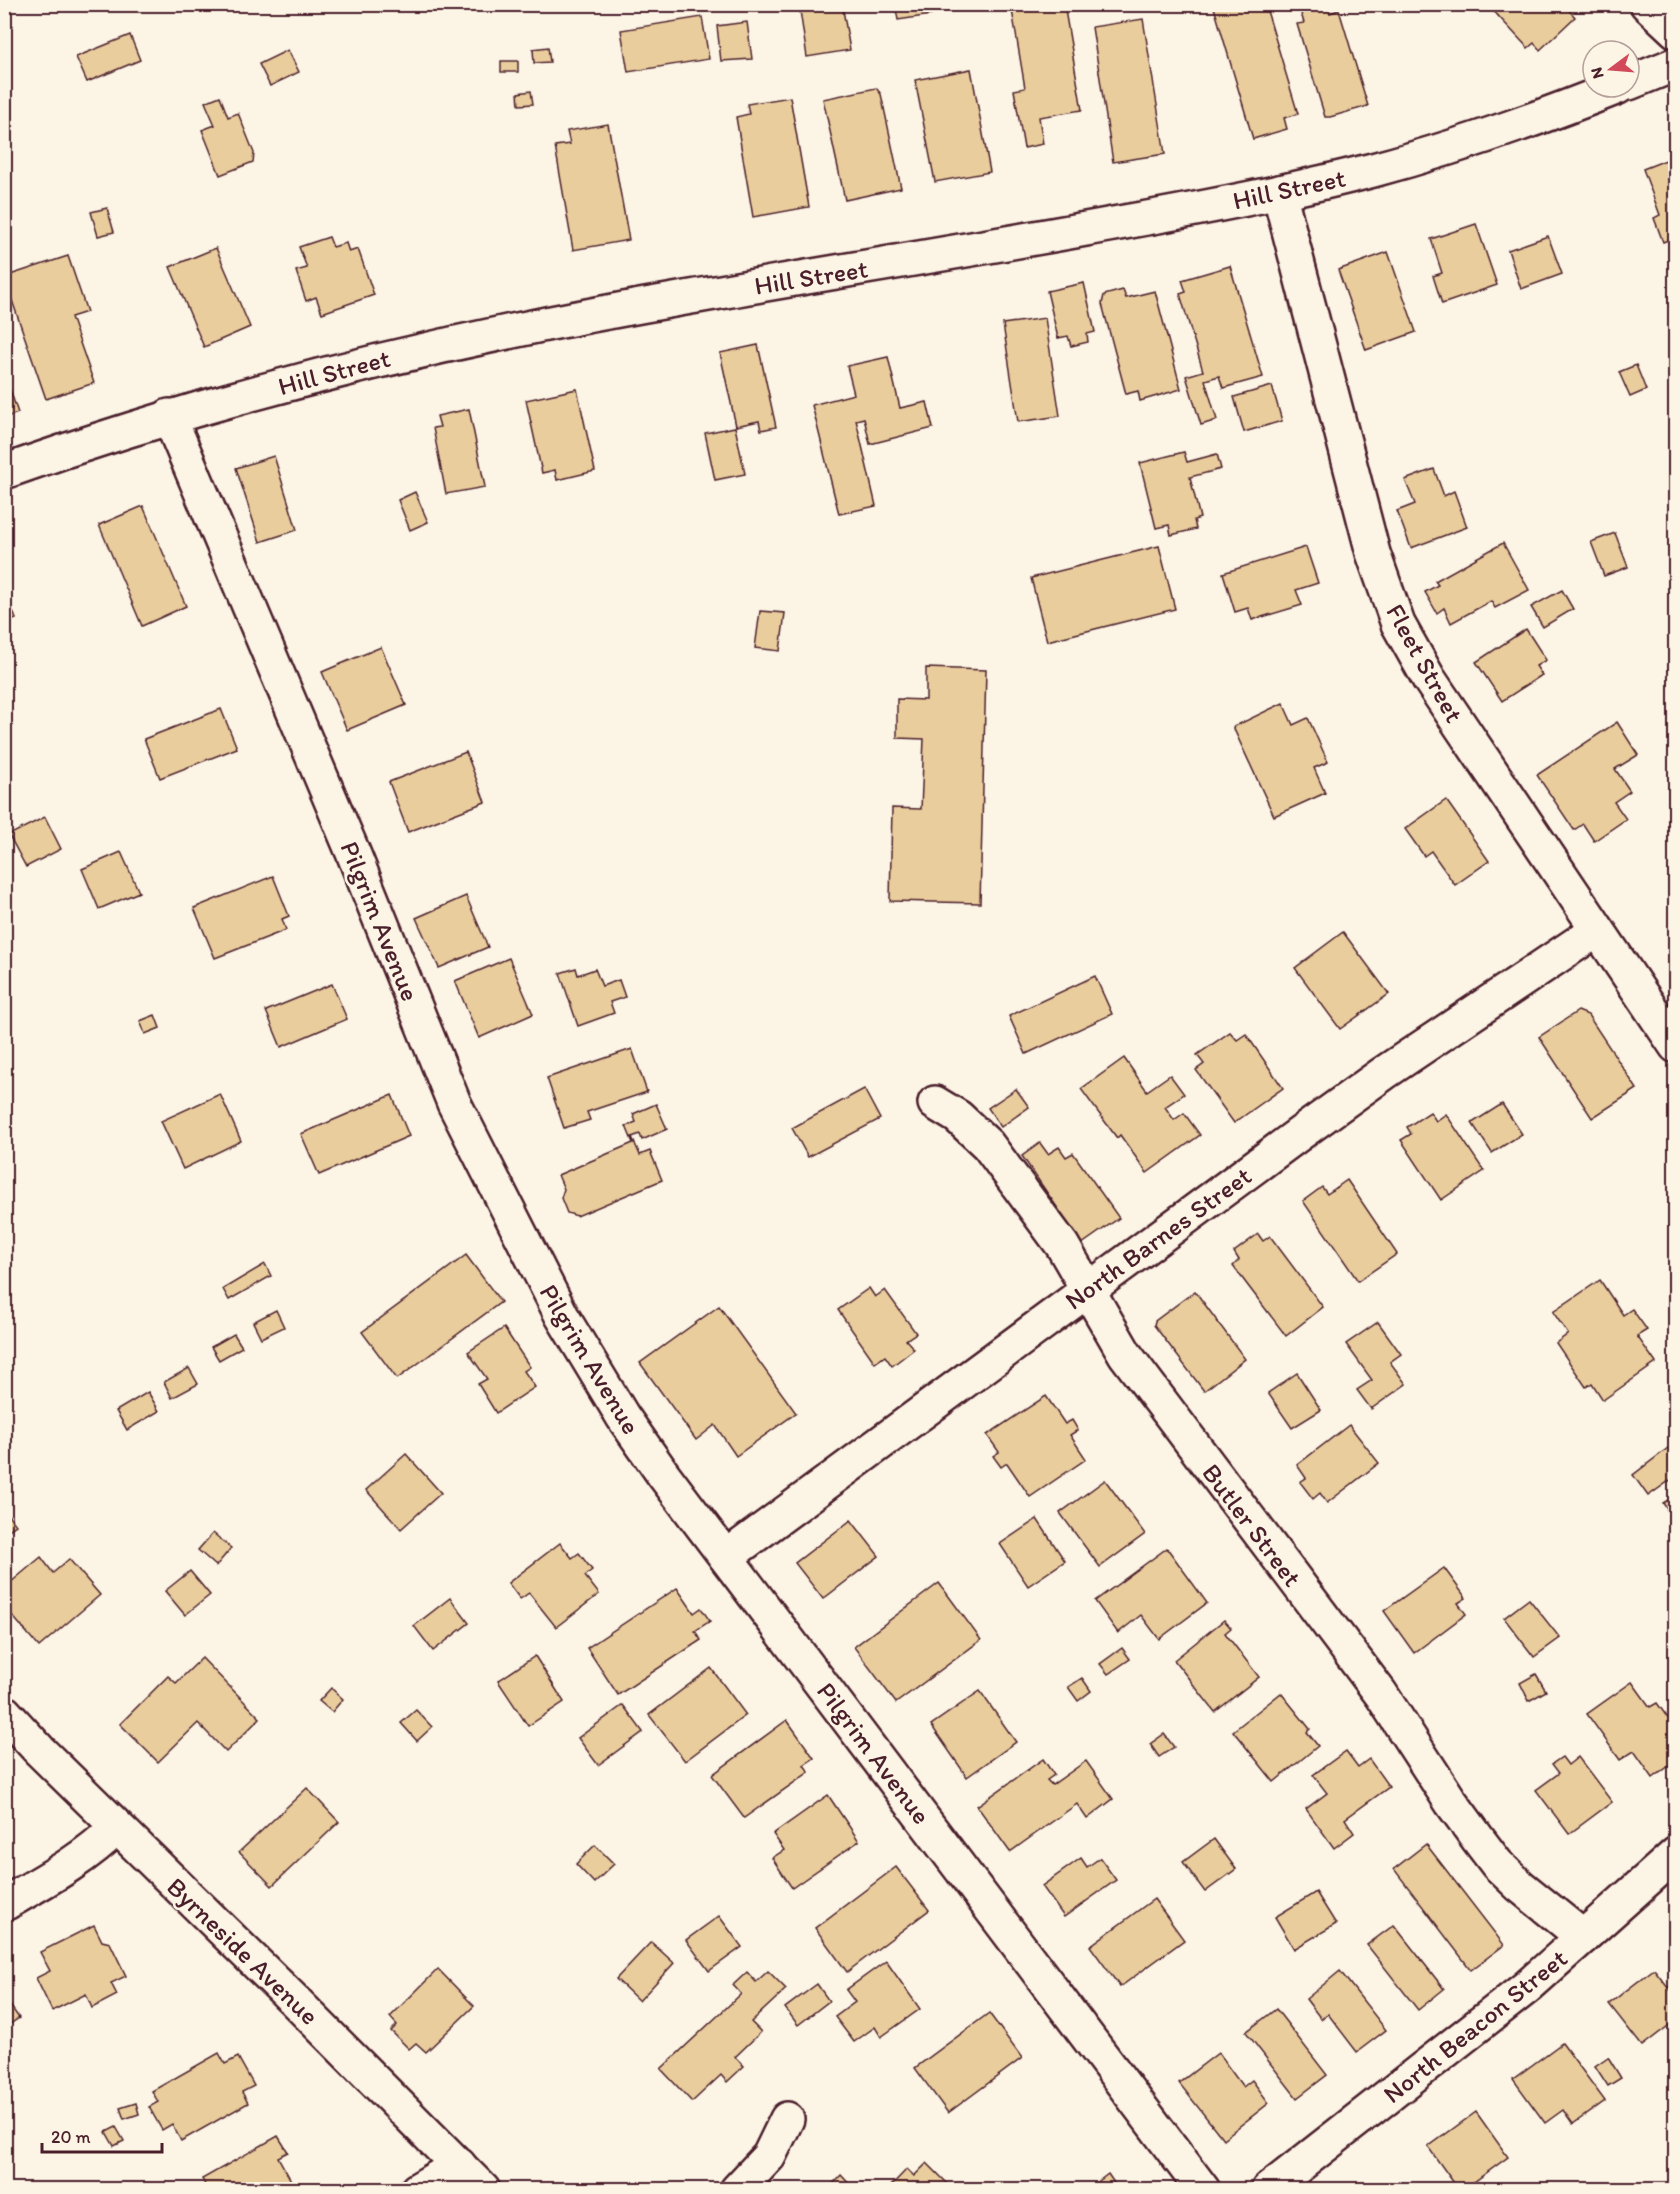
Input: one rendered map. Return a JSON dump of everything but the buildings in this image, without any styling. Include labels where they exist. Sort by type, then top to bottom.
[{"type":"street","points":[[1647,4],[1676,31]]},
{"type":"street","points":[[1641,78],[1676,64]]},
{"type":"street","name":"Hill Street","points":[[4,472],[170,416],[366,363],[510,330],[687,297],[1056,235],[1279,192],[1409,160],[1520,124],[1586,99]]},
{"type":"street","name":"Fleet Street","points":[[1279,192],[1373,554],[1398,624],[1429,679],[1676,1046]]},
{"type":"street","name":"Pilgrim Avenue","points":[[170,416],[354,855],[454,1103],[482,1161],[585,1356],[623,1417],[663,1474],[1203,2190]]},
{"type":"street","name":"North Barnes Street","points":[[726,1557],[1384,1073],[1597,930]]},
{"type":"street","name":"Butler Street","points":[[935,1103],[958,1117],[988,1145],[1062,1245],[1125,1354],[1381,1694],[1451,1802],[1478,1839],[1497,1863],[1520,1886],[1583,1937]]},
{"type":"street","name":"Byrneside Avenue","points":[[4,1712],[40,1751],[294,2000],[483,2190]]},
{"type":"street","points":[[4,1904],[79,1860],[117,1827]]},
{"type":"street","name":"North Beacon Street","points":[[1268,2190],[1527,1988],[1676,1854]]},
{"type":"street","points":[[737,2190],[768,2156],[787,2119]]},
{"type":"street","points":[[417,2190],[459,2165]]}]
